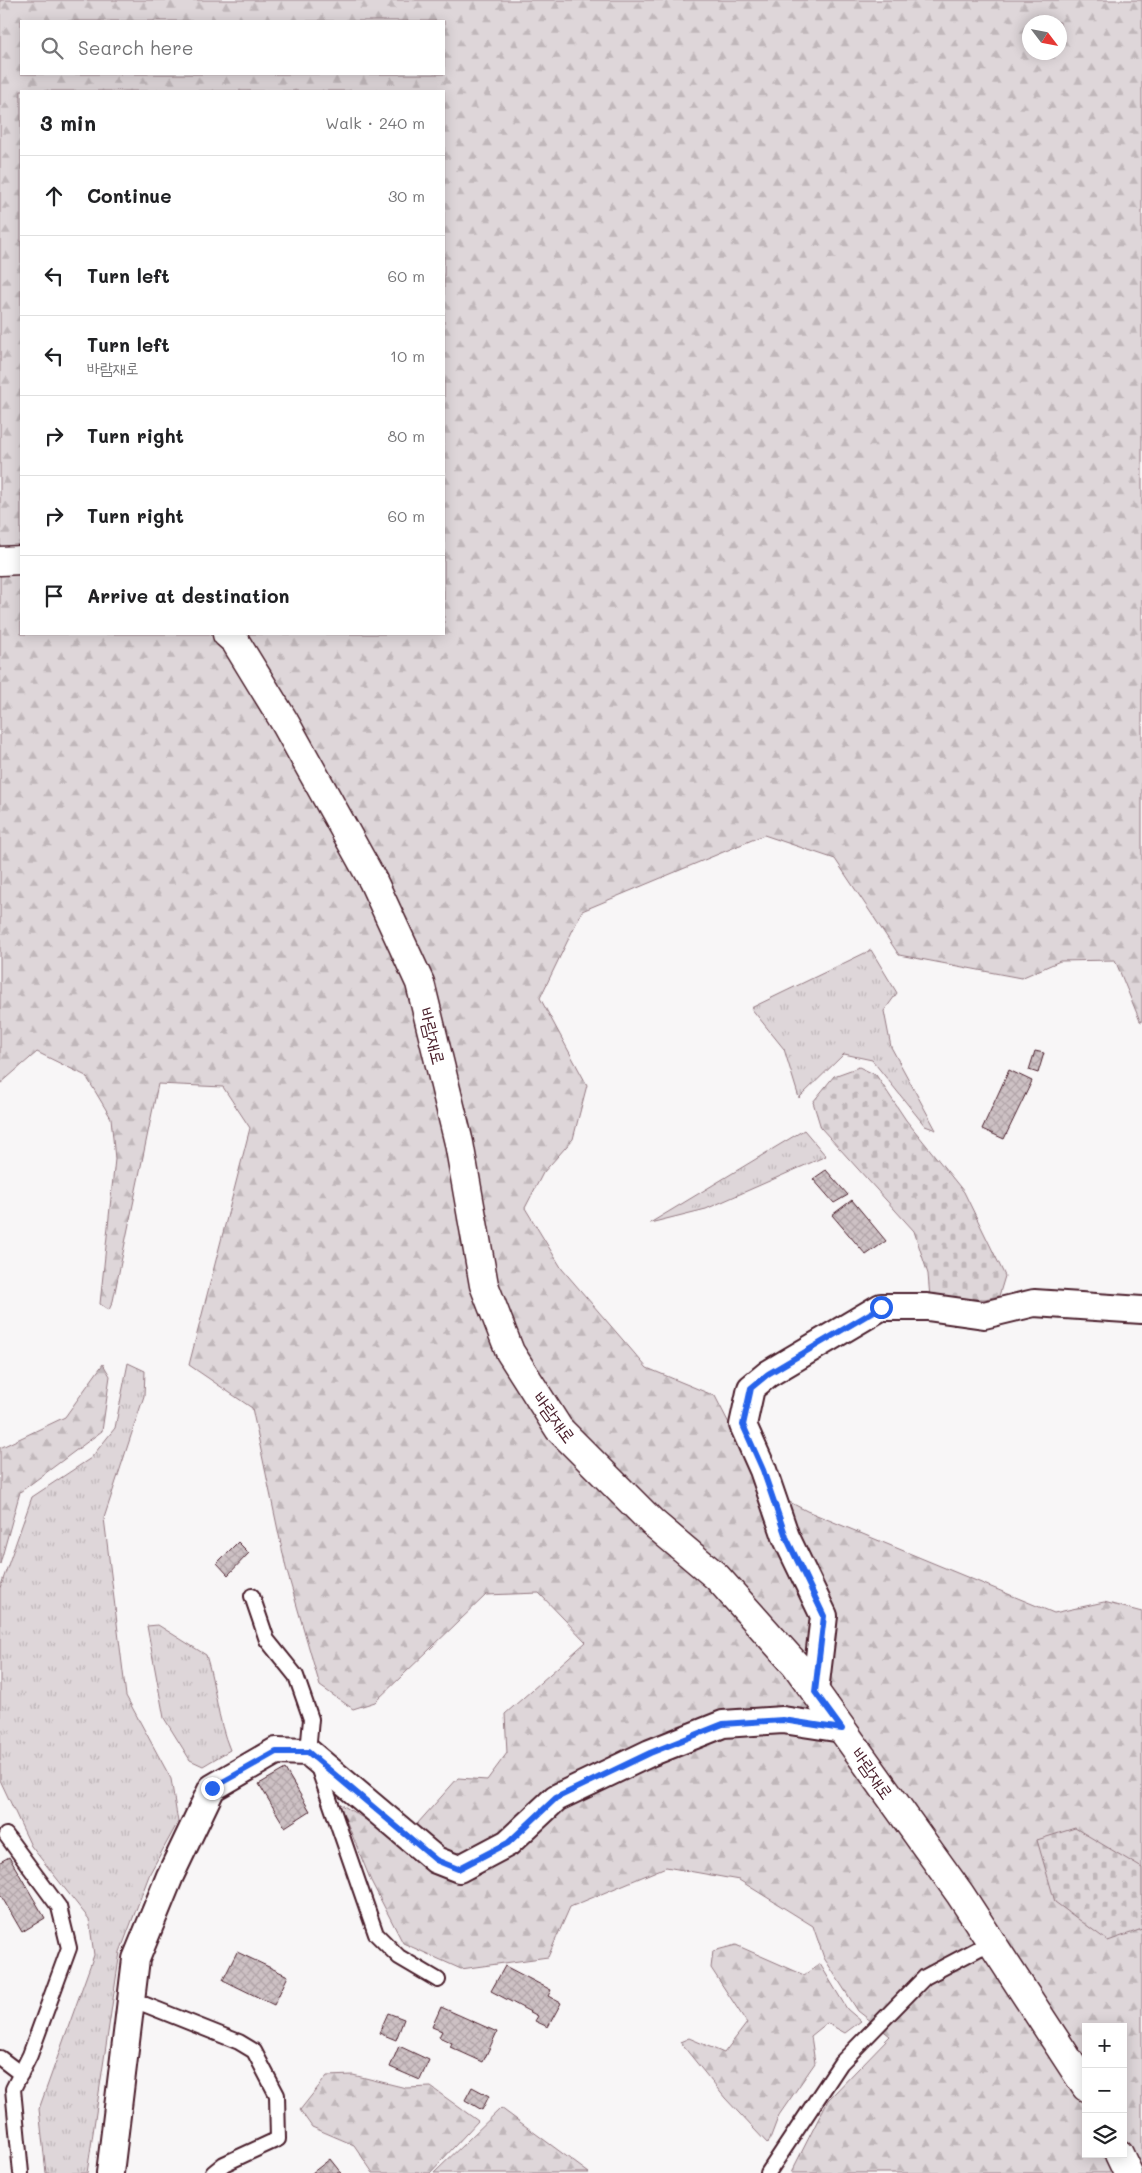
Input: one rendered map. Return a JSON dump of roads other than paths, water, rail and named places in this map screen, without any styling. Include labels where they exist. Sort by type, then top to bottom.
[{"type":"street","points":[[0,561],[20,560]]},
{"type":"street","name":"바람재로","points":[[228,635],[235,641],[284,721],[374,880],[420,983],[459,1143],[484,1285],[510,1352],[559,1429],[652,1522],[717,1577],[796,1665],[991,1942],[1082,2081]]},
{"type":"street","points":[[815,1692],[824,1616],[786,1537],[763,1470],[743,1425],[751,1388],[768,1374],[881,1307],[927,1307],[984,1315],[1034,1303],[1142,1310]]},
{"type":"street","points":[[110,2173],[136,1958],[170,1876],[212,1788],[276,1752],[308,1752],[436,1860],[458,1869],[508,1843],[556,1798],[650,1753],[723,1724],[783,1720],[842,1729]]},
{"type":"street","points":[[1121,2158],[1128,2173]]},
{"type":"lane","points":[[252,1596],[267,1640],[296,1676],[311,1719],[308,1752],[318,1767],[376,1934],[399,1957],[438,1980]]},
{"type":"lane","points":[[6,1835],[59,1907],[69,1948],[30,2055],[13,2089],[21,2173]]},
{"type":"lane","points":[[768,2173],[841,2063],[925,1977],[991,1942]]},
{"type":"lane","points":[[131,1998],[239,2042],[254,2051],[278,2095],[278,2139],[224,2164],[213,2173]]},
{"type":"lane","points":[[0,2058],[21,2074]]}]
